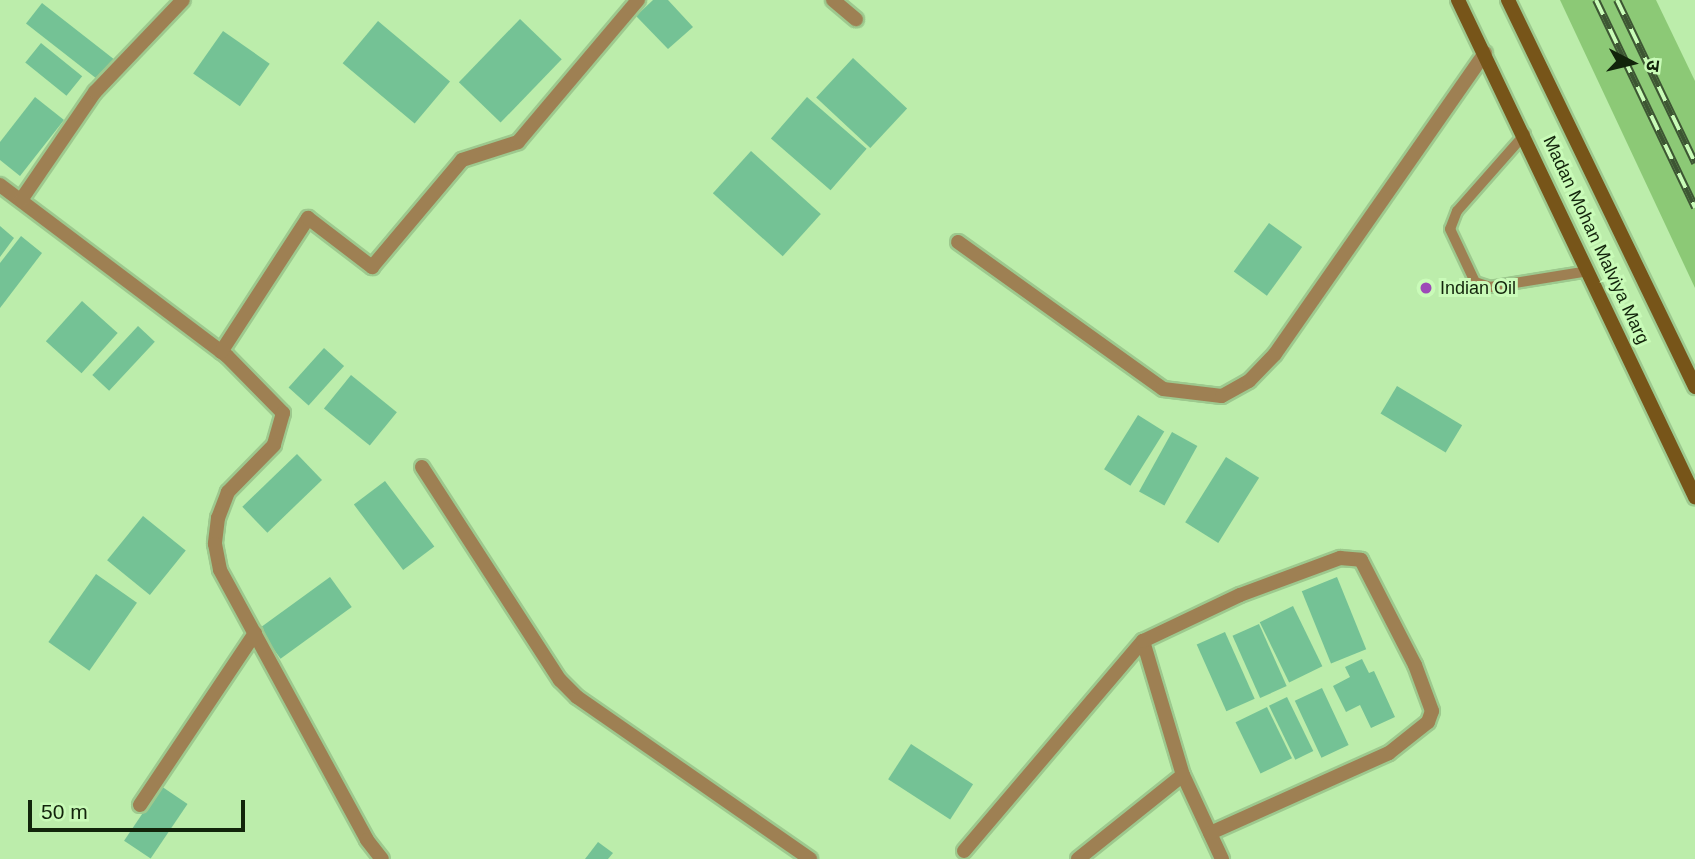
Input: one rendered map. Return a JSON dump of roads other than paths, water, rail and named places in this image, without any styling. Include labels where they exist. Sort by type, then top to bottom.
[{"type":"main road","name":"Madan Mohan Malviya Marg","points":[[1458,0],[1525,134],[1695,497]]},
{"type":"main road","name":"Madan Mohan Malviya Marg","points":[[1508,0],[1695,387]]},
{"type":"street","points":[[21,200],[95,92],[183,0]]},
{"type":"street","points":[[221,352],[308,218],[372,267],[462,160],[518,142],[638,0]]},
{"type":"street","points":[[833,0],[856,19]]},
{"type":"street","points":[[958,242],[1163,389],[1222,396],[1249,382],[1275,354],[1485,53]]},
{"type":"street","points":[[0,185],[221,352],[267,393],[283,413],[274,445],[228,492],[218,518],[215,544],[220,570],[382,859]]},
{"type":"street","points":[[422,467],[560,680],[577,697],[810,859]]},
{"type":"street","points":[[964,851],[1143,641],[1240,596],[1340,558],[1355,557],[1368,568],[1432,711],[1428,722],[1389,753],[1210,833]]},
{"type":"street","points":[[140,805],[255,633]]},
{"type":"street","points":[[1143,641],[1183,775],[1222,859]]},
{"type":"street","points":[[1078,859],[1183,775]]},
{"type":"lane","points":[[1525,134],[1454,219],[1450,229],[1470,272],[1475,282],[1490,286],[1589,271]]},
{"type":"railway","points":[[1596,0],[1695,208]]},
{"type":"railway","points":[[1617,0],[1695,163]]},
{"type":"place","name":"Indian Oil","points":[[1426,288]]}]
